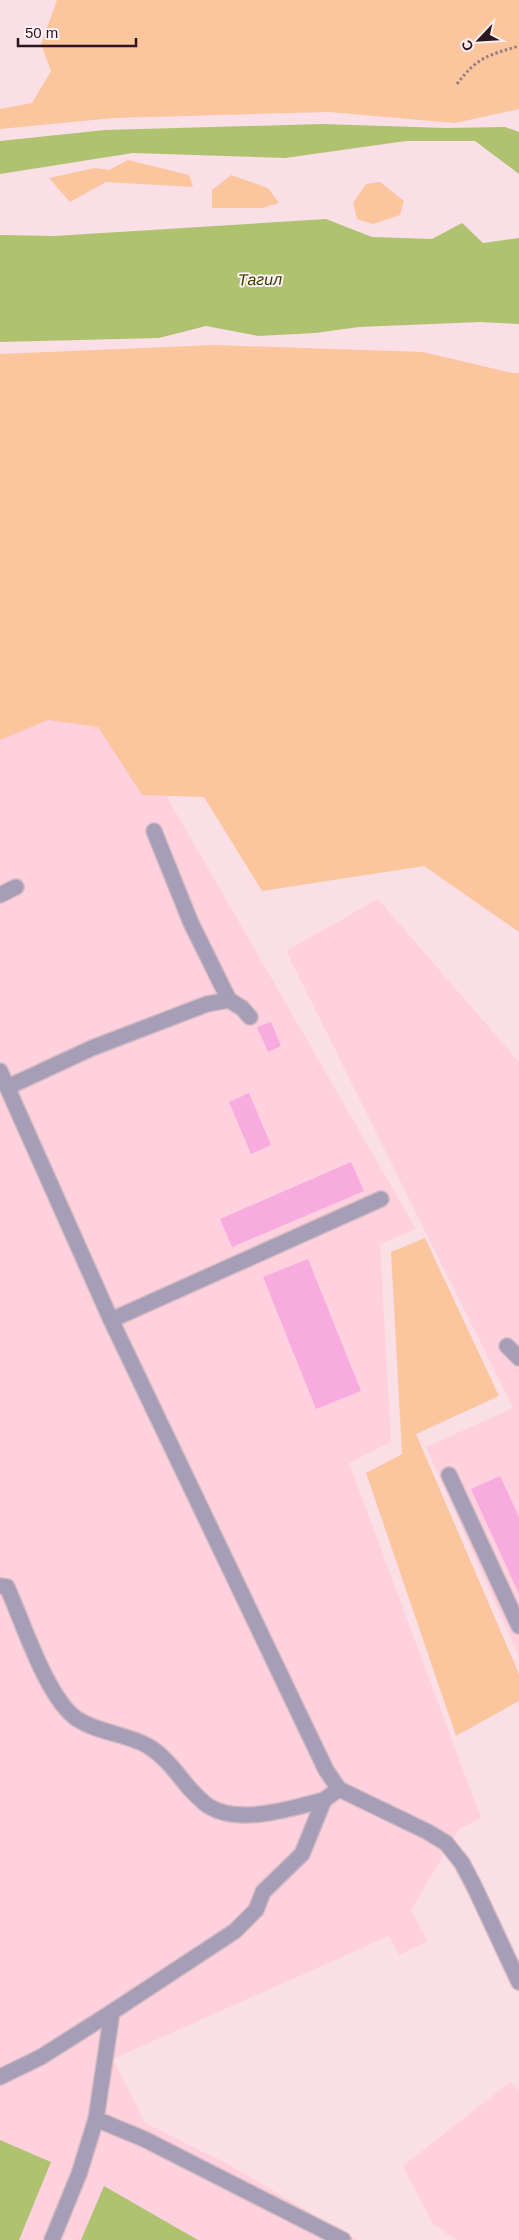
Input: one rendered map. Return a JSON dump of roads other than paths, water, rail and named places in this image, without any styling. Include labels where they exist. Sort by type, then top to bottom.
[{"type":"lane","points":[[154,831],[191,923],[229,1000],[242,1008],[250,1017]]},
{"type":"lane","points":[[0,895],[16,887]]},
{"type":"lane","points":[[7,1095],[92,1048],[207,1004],[229,1000]]},
{"type":"lane","points":[[0,1071],[7,1095],[110,1320],[326,1770],[339,1789],[428,1832],[446,1843],[466,1871],[519,1982]]},
{"type":"lane","points":[[110,1320],[381,1199]]},
{"type":"lane","points":[[507,1346],[519,1358]]},
{"type":"lane","points":[[449,1475],[519,1626]]},
{"type":"lane","points":[[0,1586],[7,1587],[48,1684],[62,1705],[77,1719],[148,1746],[173,1766],[190,1789],[210,1807],[235,1815],[278,1812],[324,1800],[339,1789]]},
{"type":"lane","points":[[0,2077],[41,2058],[235,1931],[256,1910],[263,1892],[302,1854],[324,1800]]},
{"type":"lane","points":[[52,2240],[78,2174],[96,2119],[112,2012]]},
{"type":"lane","points":[[96,2119],[144,2139],[344,2240]]},
{"type":"water","points":[[322,124],[446,128],[505,127],[519,132],[519,174],[475,141],[406,141],[285,158],[133,153],[0,174],[0,141],[105,130]]},
{"type":"water","name":"Тагил","points":[[326,219],[372,237],[432,239],[462,223],[483,243],[519,238],[519,324],[480,322],[359,327],[315,333],[258,336],[206,326],[159,338],[0,342],[0,235],[54,236]]},
{"type":"water","points":[[0,2140],[51,2162],[19,2240],[0,2240]]},
{"type":"water","points":[[104,2186],[198,2240],[81,2240]]}]
